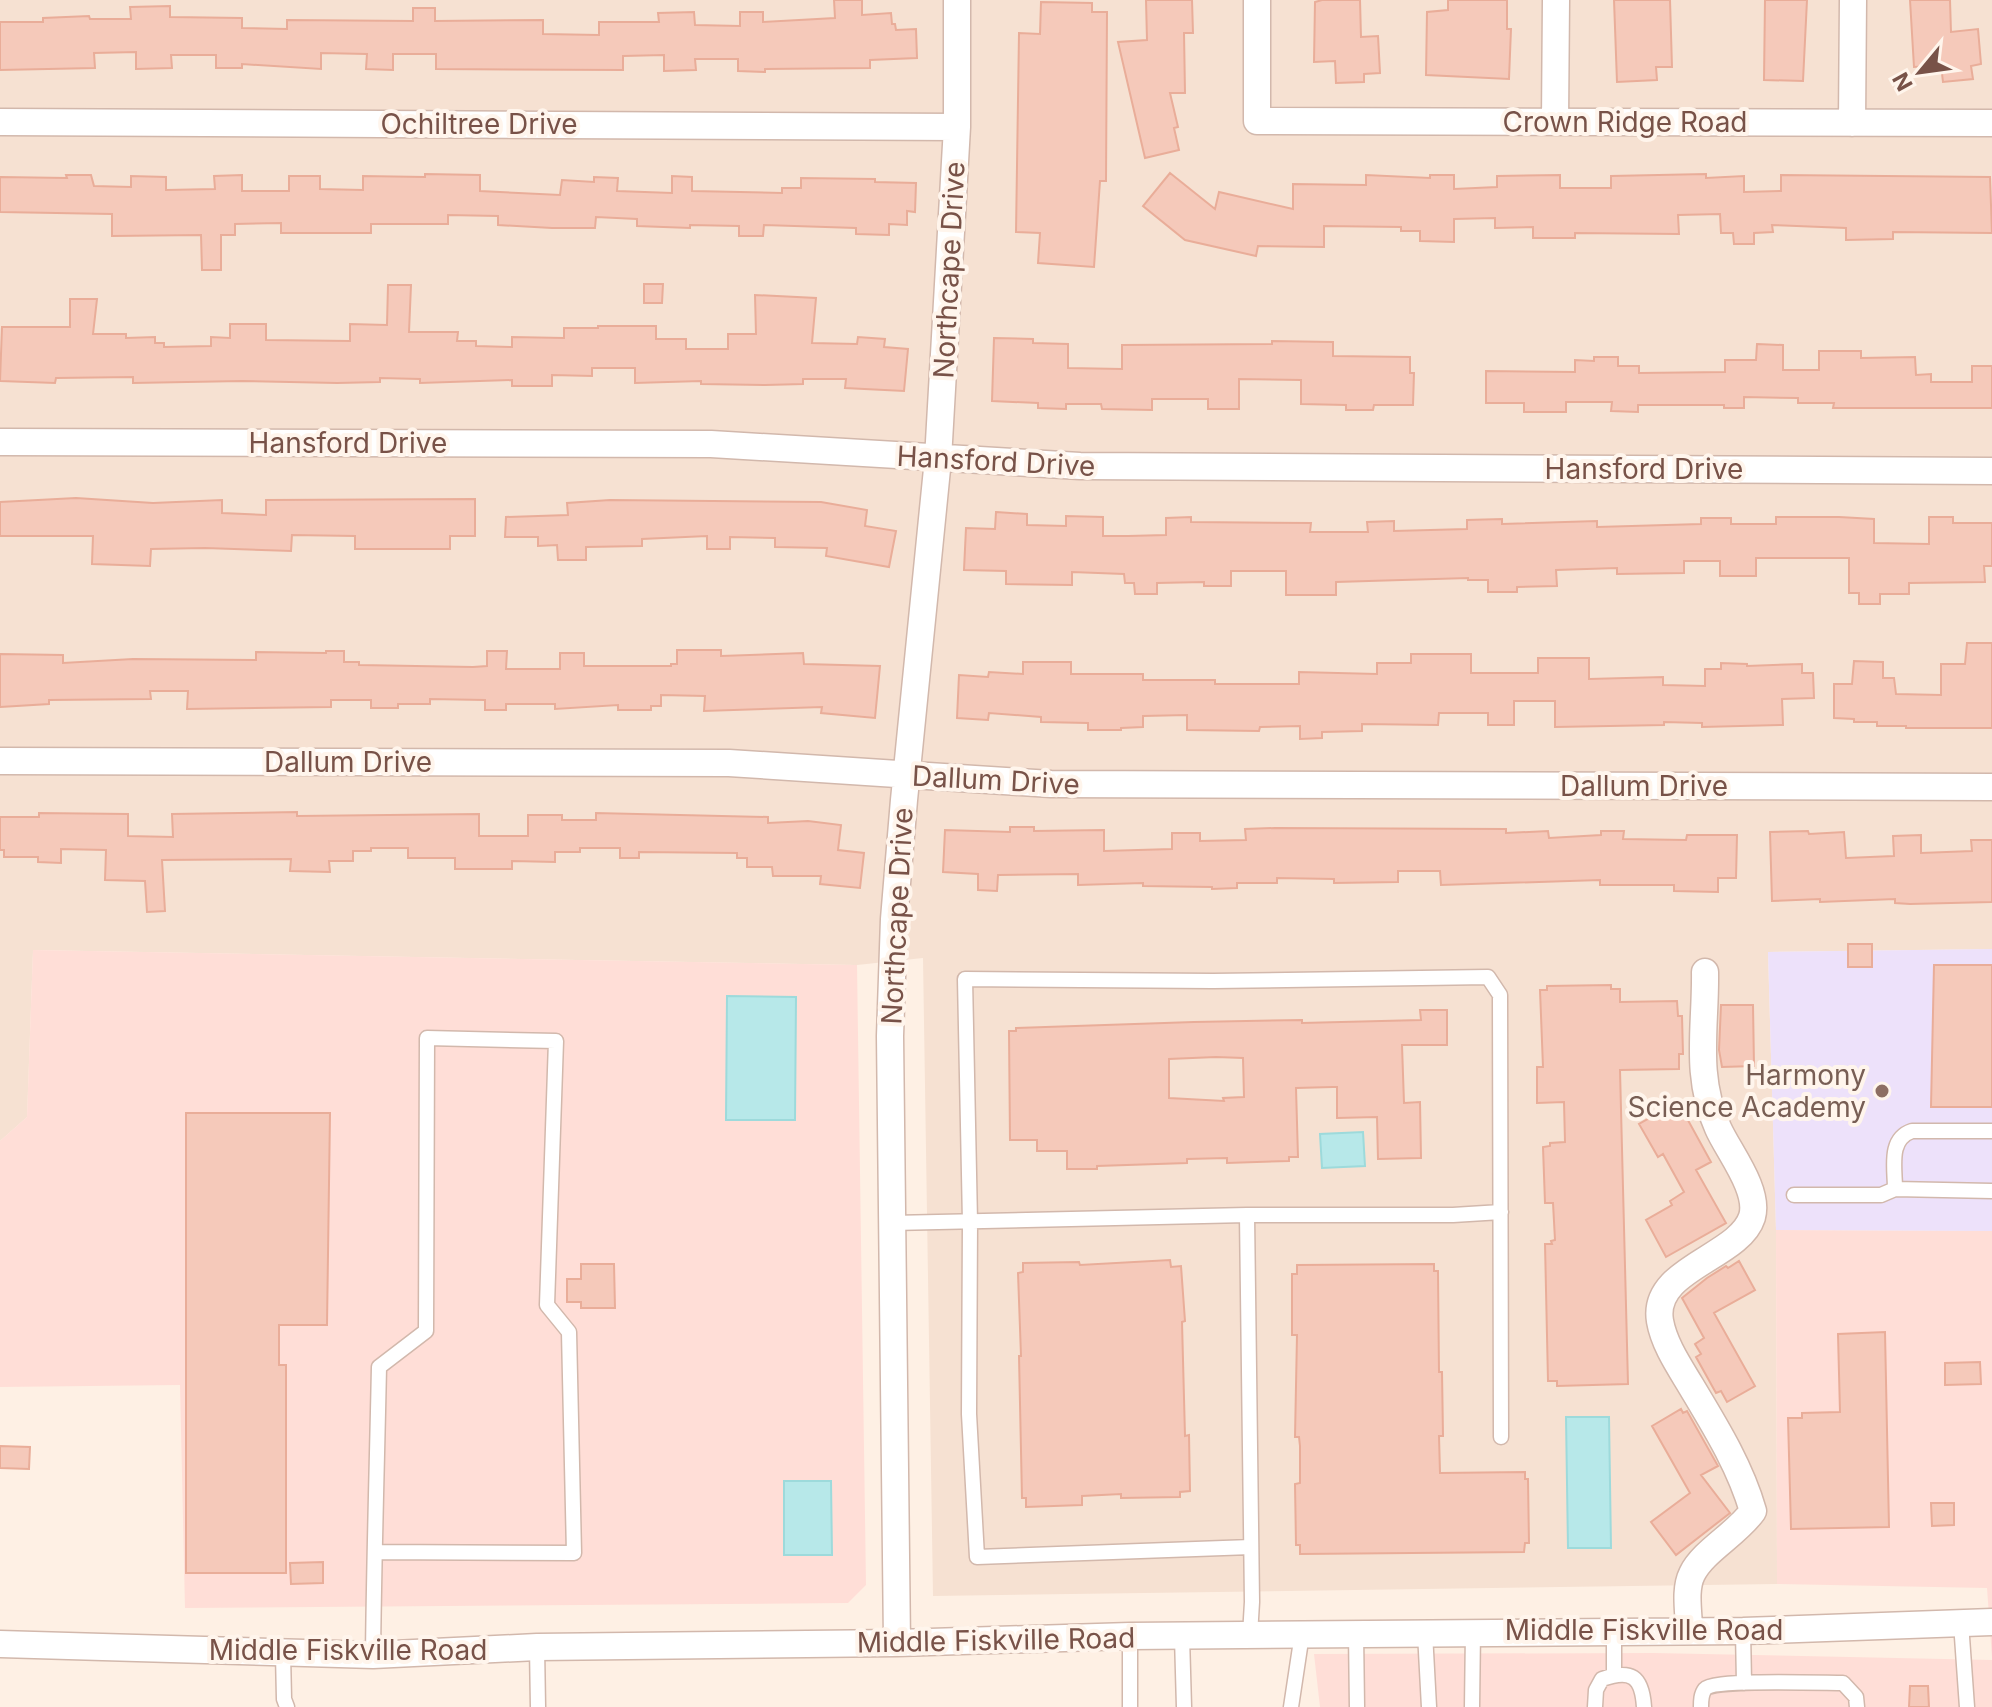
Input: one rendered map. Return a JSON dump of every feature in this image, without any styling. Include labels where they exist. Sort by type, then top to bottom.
[{"type":"street","name":"Northcape Drive","points":[[897,1643],[890,1036],[894,919],[938,459],[957,127],[957,0]]},
{"type":"street","name":"Crown Ridge Road","points":[[1257,0],[1257,121],[1992,123]]},
{"type":"street","points":[[1555,121],[1556,0]]},
{"type":"street","points":[[1852,123],[1853,0]]},
{"type":"street","name":"Ochiltree Drive","points":[[0,122],[957,127]]},
{"type":"street","name":"Hansford Drive","points":[[0,442],[711,444],[1096,466],[1992,471]]},
{"type":"street","name":"Dallum Drive","points":[[0,761],[729,763],[1051,784],[1992,787]]},
{"type":"street","points":[[1689,1630],[1688,1588],[1692,1573],[1743,1526],[1753,1511],[1745,1483],[1668,1347],[1659,1318],[1663,1295],[1679,1277],[1735,1239],[1745,1229],[1754,1211],[1745,1179],[1717,1127],[1706,1096],[1701,1049],[1705,972]]},
{"type":"street","name":"Middle Fiskville Road","points":[[0,1644],[373,1655],[537,1647],[1473,1631],[1743,1631],[1992,1622]]},
{"type":"lane","points":[[1251,1547],[977,1557],[969,1414],[970,1222],[965,979],[1213,981],[1488,977],[1500,995],[1501,1437]]},
{"type":"lane","points":[[373,1655],[375,1552],[379,1367],[426,1331],[427,1038],[556,1041],[547,1305],[569,1332],[574,1553],[375,1552]]},
{"type":"lane","points":[[1895,1189],[1895,1144],[1904,1134],[1912,1131],[1992,1131]]},
{"type":"lane","points":[[1794,1195],[1881,1195],[1895,1189],[1992,1191]]},
{"type":"lane","points":[[892,1223],[1501,1212]]},
{"type":"lane","points":[[1247,1215],[1250,1635]]},
{"type":"lane","points":[[1961,1623],[1967,1707]]},
{"type":"lane","points":[[1472,1707],[1473,1631]]},
{"type":"lane","points":[[1614,1631],[1614,1675]]},
{"type":"lane","points":[[1743,1631],[1744,1683]]},
{"type":"lane","points":[[1356,1633],[1357,1707]]},
{"type":"lane","points":[[1425,1633],[1429,1707]]},
{"type":"lane","points":[[1291,1707],[1302,1634]]},
{"type":"lane","points":[[1130,1636],[1130,1707]]},
{"type":"lane","points":[[1182,1637],[1184,1707]]},
{"type":"lane","points":[[537,1647],[538,1707]]},
{"type":"lane","points":[[283,1654],[287,1707]]},
{"type":"lane","points":[[1595,1707],[1596,1690],[1602,1679],[1614,1675],[1631,1675],[1638,1680],[1644,1707]]},
{"type":"lane","points":[[1701,1707],[1705,1688],[1715,1683],[1843,1683],[1852,1689],[1857,1707]]},
{"type":"shaded area","points":[[0,0],[1992,0],[1992,949],[1768,952],[1776,1230],[1777,1584],[933,1596],[923,958],[857,965],[33,950],[27,1117],[0,1141]]},
{"type":"shaded area","name":"Harmony Science Academy","points":[[1992,949],[1992,1231],[1776,1230],[1768,952]]},
{"type":"shaded area","points":[[33,950],[857,965],[866,1585],[848,1603],[185,1608],[180,1385],[0,1387],[0,1141],[27,1117]]},
{"type":"shaded area","points":[[1776,1230],[1992,1231],[1992,1657],[1987,1588],[1777,1584]]},
{"type":"shaded area","points":[[1653,1653],[1992,1660],[1992,1707],[1320,1707],[1314,1654]]},
{"type":"water","points":[[727,996],[796,997],[795,1120],[726,1120]]},
{"type":"water","points":[[1363,1132],[1365,1166],[1322,1168],[1320,1134]]},
{"type":"water","points":[[1566,1417],[1609,1417],[1611,1548],[1568,1548]]},
{"type":"water","points":[[784,1481],[831,1481],[832,1555],[784,1555]]},
{"type":"building","points":[[834,0],[862,0],[862,15],[891,13],[896,30],[916,29],[917,58],[870,60],[870,68],[765,69],[765,72],[738,71],[738,59],[695,59],[696,70],[664,71],[664,55],[623,56],[623,70],[436,69],[436,54],[393,54],[393,70],[366,69],[367,54],[321,53],[321,69],[242,64],[242,68],[216,68],[216,55],[171,55],[172,68],[136,69],[136,52],[94,53],[95,68],[0,70],[0,22],[43,22],[43,18],[89,16],[90,19],[131,19],[130,7],[170,6],[170,17],[242,18],[242,28],[287,29],[287,20],[413,21],[413,8],[435,8],[435,21],[543,20],[543,34],[599,35],[599,22],[659,22],[658,13],[694,12],[695,25],[740,26],[740,12],[763,12],[763,22],[835,18]]},
{"type":"building","points":[[1146,0],[1192,0],[1193,33],[1184,33],[1185,93],[1170,93],[1178,127],[1174,128],[1179,150],[1145,158],[1118,42],[1147,40]]},
{"type":"building","points":[[1360,0],[1361,37],[1378,36],[1380,73],[1364,74],[1364,82],[1336,83],[1335,61],[1314,62],[1315,2]]},
{"type":"building","points":[[1448,0],[1507,0],[1507,29],[1511,29],[1509,79],[1426,75],[1427,12],[1448,10]]},
{"type":"building","points":[[1614,0],[1670,0],[1672,67],[1656,67],[1657,80],[1617,82]]},
{"type":"building","points":[[1765,0],[1807,0],[1803,81],[1764,80]]},
{"type":"building","points":[[1910,0],[1950,0],[1951,32],[1978,29],[1981,64],[1971,66],[1973,79],[1943,82],[1941,65],[1914,67]]},
{"type":"building","points":[[1041,2],[1092,3],[1092,12],[1107,12],[1106,181],[1100,181],[1094,267],[1038,263],[1040,233],[1016,232],[1019,33],[1040,34]]},
{"type":"building","points":[[1170,173],[1215,209],[1219,192],[1293,209],[1293,184],[1366,185],[1366,175],[1430,178],[1430,175],[1454,175],[1454,189],[1497,187],[1497,176],[1560,175],[1560,188],[1611,188],[1611,176],[1706,174],[1706,178],[1744,176],[1744,192],[1781,191],[1781,175],[1990,177],[1992,233],[1893,232],[1893,239],[1846,240],[1846,228],[1772,225],[1773,232],[1754,233],[1754,244],[1734,244],[1733,233],[1721,233],[1720,214],[1678,215],[1679,234],[1575,233],[1575,238],[1533,238],[1533,227],[1495,228],[1495,218],[1454,219],[1454,242],[1420,241],[1420,231],[1401,231],[1401,227],[1324,226],[1324,247],[1258,246],[1256,256],[1185,240],[1143,206]]},
{"type":"building","points":[[425,174],[480,175],[480,191],[560,195],[562,180],[594,182],[594,177],[618,178],[617,191],[672,193],[672,176],[692,177],[692,191],[782,193],[782,188],[801,188],[801,178],[875,179],[875,182],[916,183],[915,212],[907,211],[907,225],[889,224],[889,235],[856,234],[856,228],[764,225],[763,236],[739,236],[739,226],[637,226],[637,219],[596,217],[595,228],[552,228],[498,225],[498,216],[448,215],[448,224],[371,224],[371,233],[281,233],[281,223],[235,224],[235,235],[221,235],[221,270],[202,270],[201,235],[112,236],[112,214],[0,212],[0,177],[67,178],[66,175],[91,175],[94,186],[131,187],[131,176],[166,177],[166,190],[215,189],[214,176],[242,175],[242,191],[289,191],[289,176],[320,176],[320,189],[363,190],[363,176],[425,177]]},
{"type":"building","points":[[644,284],[663,284],[662,303],[644,303]]},
{"type":"building","points":[[388,285],[411,285],[409,332],[458,332],[457,341],[476,341],[476,346],[512,347],[512,337],[564,338],[564,328],[656,326],[656,339],[686,339],[686,349],[728,349],[728,334],[756,334],[755,295],[816,298],[812,343],[857,344],[858,337],[885,339],[884,347],[908,349],[904,391],[845,388],[846,379],[803,379],[803,384],[765,385],[701,384],[701,381],[635,383],[635,368],[592,368],[592,376],[552,375],[552,386],[512,386],[512,380],[420,383],[420,379],[380,378],[380,382],[337,383],[133,383],[133,377],[56,378],[55,383],[0,381],[2,327],[70,327],[70,299],[97,299],[93,334],[126,334],[126,338],[155,337],[155,343],[164,343],[164,347],[211,346],[211,337],[230,338],[230,324],[266,324],[266,340],[350,341],[350,324],[387,325]]},
{"type":"building","points":[[994,338],[1068,344],[1068,368],[1122,369],[1122,345],[1333,342],[1333,356],[1410,357],[1410,373],[1414,373],[1413,405],[1374,405],[1373,410],[1346,410],[1346,405],[1301,404],[1301,380],[1239,379],[1239,409],[1208,409],[1208,399],[1152,399],[1152,410],[1102,409],[1101,404],[1066,404],[1066,409],[1038,408],[1038,403],[992,401]]},
{"type":"building","points":[[1757,344],[1783,345],[1783,370],[1819,370],[1819,351],[1861,351],[1861,358],[1915,357],[1916,375],[1931,374],[1931,382],[1972,382],[1972,366],[1992,366],[1992,408],[1833,408],[1834,403],[1798,403],[1798,398],[1744,397],[1744,408],[1724,408],[1724,405],[1638,405],[1638,412],[1611,411],[1612,402],[1566,402],[1566,412],[1524,412],[1524,403],[1486,403],[1486,371],[1575,372],[1575,360],[1618,357],[1618,366],[1639,366],[1639,373],[1725,372],[1725,360],[1756,360]]},
{"type":"building","points":[[76,498],[153,503],[222,500],[222,513],[266,515],[266,500],[475,499],[475,536],[450,536],[450,549],[355,549],[355,536],[292,535],[291,551],[151,549],[150,566],[92,564],[93,536],[0,536],[0,502]]},
{"type":"building","points":[[610,500],[821,502],[867,510],[865,526],[896,531],[889,567],[826,556],[827,548],[775,547],[775,538],[730,537],[730,549],[707,549],[707,536],[642,539],[642,546],[586,547],[586,560],[558,560],[557,545],[538,546],[538,537],[505,537],[506,517],[568,515],[567,503]]},
{"type":"building","points":[[996,512],[1027,514],[1027,525],[1066,526],[1066,516],[1103,517],[1103,536],[1166,535],[1166,518],[1191,517],[1191,522],[1311,523],[1310,532],[1368,532],[1367,522],[1394,521],[1394,531],[1467,529],[1467,520],[1502,519],[1502,524],[1597,521],[1597,527],[1701,524],[1701,518],[1731,518],[1731,524],[1776,524],[1776,517],[1839,517],[1874,519],[1874,543],[1929,544],[1929,517],[1953,517],[1953,523],[1992,523],[1992,566],[1984,566],[1985,582],[1909,583],[1909,594],[1880,594],[1880,604],[1859,604],[1859,593],[1849,593],[1849,558],[1756,558],[1756,576],[1720,576],[1720,561],[1684,561],[1684,573],[1617,574],[1617,568],[1556,570],[1557,586],[1517,587],[1517,592],[1488,592],[1488,580],[1468,578],[1336,582],[1336,595],[1286,595],[1286,571],[1231,571],[1231,586],[1204,586],[1204,582],[1157,583],[1157,594],[1135,594],[1134,583],[1125,583],[1124,574],[1072,572],[1072,585],[1006,584],[1006,571],[964,570],[966,528],[995,529]]},
{"type":"building","points":[[1967,643],[1992,643],[1992,728],[1906,728],[1834,718],[1834,684],[1852,684],[1854,661],[1883,662],[1883,678],[1894,678],[1896,694],[1941,695],[1941,664],[1965,664]]},
{"type":"building","points":[[677,650],[721,650],[721,656],[803,653],[804,664],[880,666],[875,718],[821,713],[822,707],[704,711],[705,696],[661,695],[661,706],[651,706],[651,710],[618,710],[618,705],[555,709],[555,704],[506,704],[506,710],[485,710],[485,700],[430,699],[430,704],[398,704],[398,708],[371,708],[371,700],[331,700],[331,707],[187,709],[188,691],[150,691],[151,699],[49,700],[49,704],[0,707],[0,654],[63,655],[63,663],[133,659],[256,660],[256,652],[344,651],[344,662],[359,662],[359,665],[473,667],[487,666],[487,651],[507,651],[506,669],[560,669],[560,653],[584,653],[584,666],[671,666],[677,664]]},
{"type":"building","points":[[1411,654],[1471,654],[1471,673],[1538,673],[1538,658],[1589,658],[1589,679],[1663,677],[1663,685],[1705,686],[1705,669],[1721,669],[1721,663],[1747,666],[1802,664],[1802,673],[1813,673],[1814,698],[1782,699],[1783,725],[1702,727],[1702,723],[1664,722],[1664,725],[1555,727],[1555,701],[1514,701],[1514,725],[1488,725],[1488,713],[1439,713],[1438,725],[1362,724],[1362,731],[1322,732],[1322,738],[1300,739],[1300,726],[1260,727],[1259,731],[1187,730],[1187,715],[1143,716],[1143,727],[1121,730],[1088,730],[1088,723],[1041,722],[1041,717],[989,713],[988,720],[957,718],[959,675],[988,677],[989,672],[1023,674],[1023,662],[1071,662],[1071,674],[1143,674],[1143,680],[1299,684],[1299,672],[1377,674],[1377,663],[1411,663]]},
{"type":"building","points":[[297,812],[297,816],[479,814],[479,836],[528,836],[528,815],[562,815],[562,820],[596,820],[596,813],[768,817],[768,823],[808,821],[841,825],[838,850],[864,853],[860,888],[820,884],[821,876],[773,876],[772,867],[747,867],[747,858],[737,858],[737,853],[639,852],[639,858],[620,858],[620,848],[580,848],[580,852],[555,852],[555,862],[512,861],[512,869],[455,869],[455,858],[408,858],[408,848],[353,851],[353,861],[329,861],[330,872],[290,871],[291,859],[162,860],[165,911],[147,912],[145,881],[105,880],[106,850],[61,849],[61,863],[38,862],[38,857],[4,857],[4,850],[0,850],[0,817],[39,817],[39,813],[128,814],[128,836],[173,837],[172,814]]},
{"type":"building","points":[[1010,827],[1034,827],[1034,831],[1104,830],[1104,851],[1172,849],[1172,833],[1200,833],[1200,841],[1246,840],[1245,829],[1275,828],[1506,829],[1506,833],[1548,831],[1549,838],[1601,835],[1601,831],[1624,831],[1623,839],[1686,840],[1687,835],[1737,835],[1736,878],[1718,878],[1718,892],[1674,891],[1674,885],[1600,885],[1600,880],[1441,885],[1440,871],[1398,871],[1398,882],[1334,883],[1334,879],[1277,878],[1277,883],[1237,883],[1237,888],[1212,889],[1143,886],[1143,883],[1078,885],[1078,874],[998,875],[997,891],[978,890],[978,874],[943,872],[945,830],[1010,832]]},
{"type":"building","points":[[1808,831],[1809,834],[1844,832],[1846,858],[1894,856],[1893,836],[1921,835],[1921,853],[1972,851],[1971,840],[1992,840],[1992,902],[1910,904],[1895,903],[1895,899],[1772,901],[1770,832]]},
{"type":"building","points":[[1848,944],[1872,944],[1872,967],[1848,967]]},
{"type":"building","points":[[1934,965],[1992,965],[1992,1107],[1931,1107]]},
{"type":"building","points":[[1611,985],[1611,989],[1620,989],[1620,1002],[1677,1001],[1678,1016],[1682,1016],[1683,1054],[1679,1054],[1679,1069],[1620,1070],[1628,1384],[1557,1386],[1557,1381],[1548,1381],[1545,1244],[1552,1244],[1551,1241],[1555,1240],[1553,1203],[1545,1203],[1543,1147],[1565,1142],[1564,1102],[1537,1103],[1537,1067],[1543,1067],[1540,990],[1547,990],[1547,986]]},
{"type":"building","points":[[1721,1005],[1753,1005],[1754,1066],[1722,1067],[1719,1050]]},
{"type":"building","points":[[1420,1010],[1447,1010],[1447,1045],[1402,1045],[1404,1103],[1420,1102],[1421,1158],[1378,1159],[1377,1117],[1337,1118],[1337,1087],[1296,1088],[1298,1157],[1289,1157],[1289,1161],[1227,1163],[1227,1158],[1187,1159],[1187,1163],[1067,1169],[1067,1151],[1037,1151],[1037,1140],[1010,1140],[1009,1031],[1016,1031],[1016,1028],[1194,1022],[1421,1020]],"holes":[[[1243,1058],[1244,1097],[1223,1098],[1224,1101],[1169,1098],[1169,1059]]]},
{"type":"building","points":[[1678,1102],[1711,1162],[1696,1170],[1726,1223],[1666,1257],[1646,1220],[1672,1205],[1670,1201],[1684,1192],[1663,1154],[1658,1157],[1639,1124]]},
{"type":"building","points":[[186,1113],[330,1113],[327,1325],[279,1325],[279,1365],[286,1365],[286,1573],[186,1573]]},
{"type":"building","points":[[1170,1260],[1171,1267],[1181,1266],[1185,1321],[1182,1322],[1185,1436],[1189,1435],[1190,1491],[1180,1492],[1180,1497],[1082,1496],[1082,1505],[1026,1507],[1026,1498],[1022,1498],[1019,1356],[1018,1273],[1023,1272],[1023,1263],[1079,1262],[1080,1265]]},
{"type":"building","points":[[1739,1261],[1755,1290],[1714,1313],[1755,1386],[1727,1402],[1721,1391],[1716,1393],[1696,1357],[1701,1354],[1695,1344],[1704,1338],[1682,1298],[1707,1278]]},
{"type":"building","points":[[581,1264],[614,1264],[615,1308],[581,1308],[581,1302],[567,1302],[567,1279],[581,1279]]},
{"type":"building","points":[[1434,1264],[1434,1271],[1438,1271],[1439,1372],[1442,1372],[1440,1473],[1525,1472],[1525,1479],[1528,1479],[1529,1543],[1525,1543],[1524,1552],[1300,1554],[1300,1545],[1296,1545],[1295,1484],[1300,1483],[1300,1446],[1299,1437],[1295,1437],[1297,1335],[1292,1335],[1292,1274],[1297,1274],[1297,1265]]},
{"type":"building","points":[[1885,1332],[1889,1527],[1791,1529],[1788,1418],[1802,1418],[1802,1413],[1840,1412],[1838,1334]]},
{"type":"building","points":[[1980,1362],[1981,1384],[1945,1385],[1945,1363]]},
{"type":"building","points":[[1681,1409],[1683,1413],[1687,1411],[1718,1466],[1701,1475],[1730,1513],[1676,1555],[1651,1522],[1690,1493],[1652,1426]]},
{"type":"building","points":[[0,1446],[30,1447],[29,1469],[0,1468]]},
{"type":"building","points":[[1931,1503],[1954,1503],[1954,1525],[1932,1526]]},
{"type":"building","points":[[323,1562],[323,1583],[291,1584],[290,1563]]},
{"type":"building","points":[[1910,1686],[1928,1686],[1929,1707],[1909,1707]]},
{"type":"place","name":"Harmony Science Academy","points":[[1882,1091]]}]
